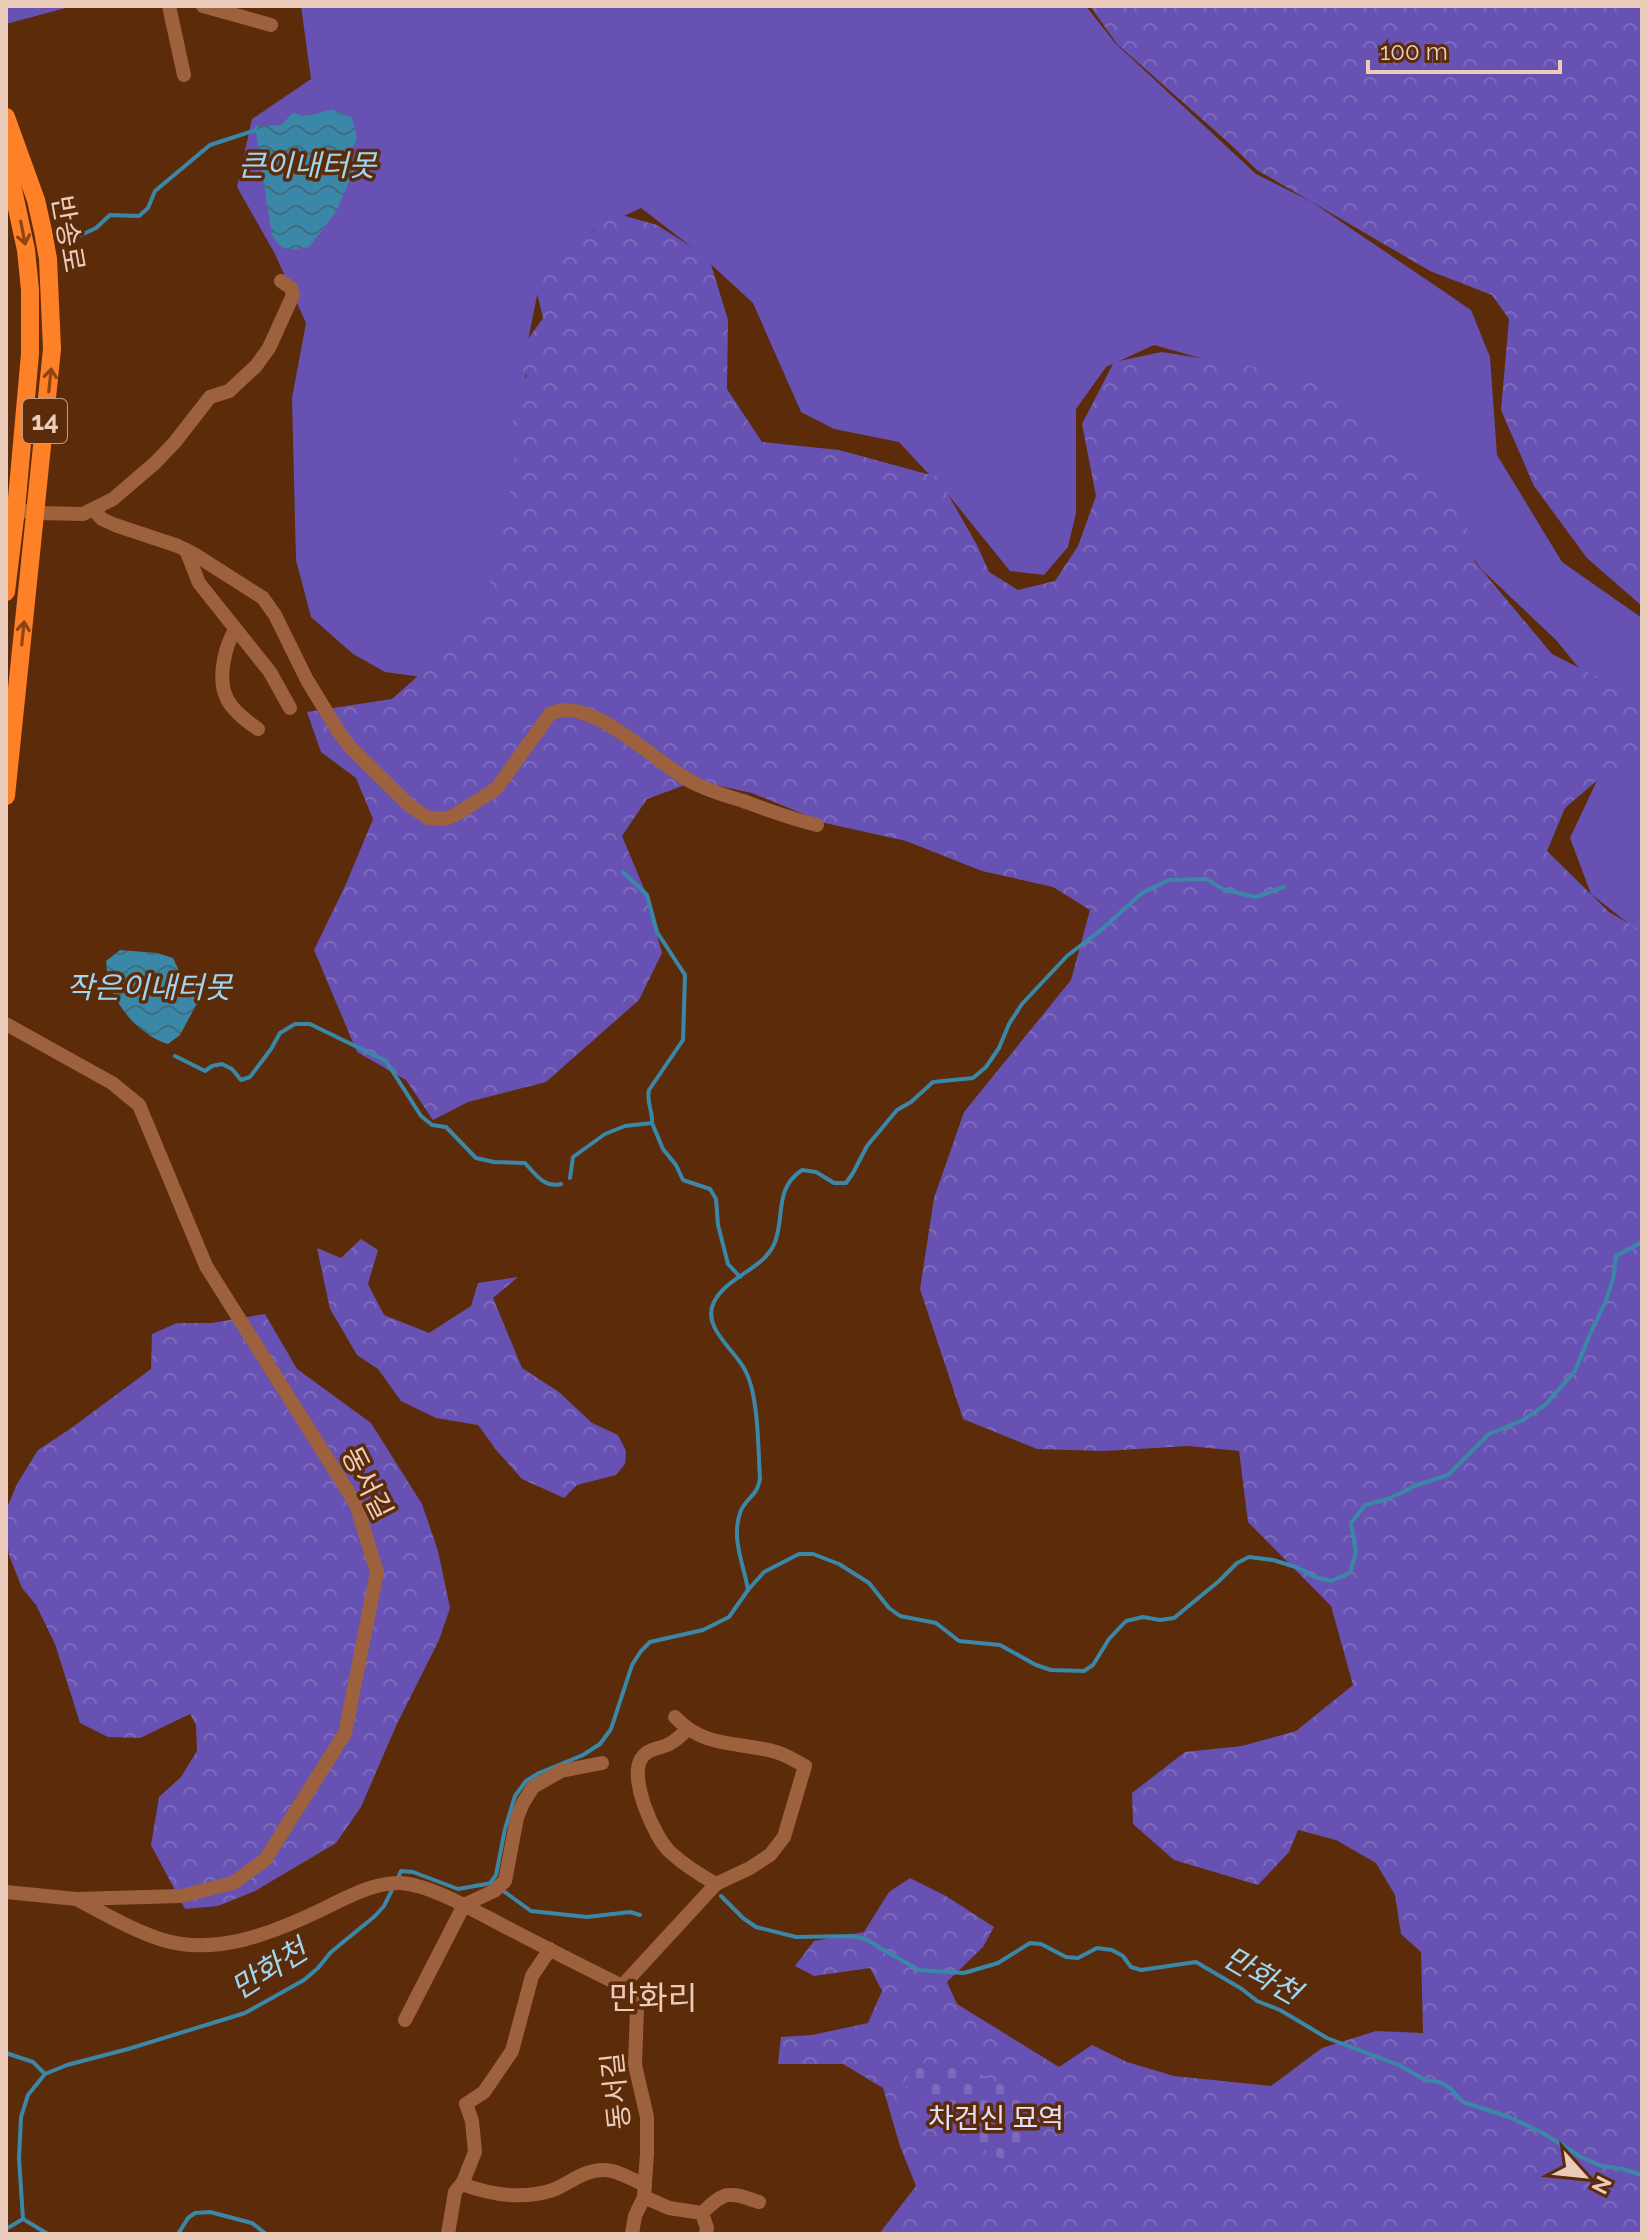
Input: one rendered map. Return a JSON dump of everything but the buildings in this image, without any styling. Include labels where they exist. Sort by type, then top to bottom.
[{"type":"main road","name":"반송로","points":[[6,117],[36,200],[48,259],[52,349],[6,796]]},
{"type":"main road","name":"반송로","points":[[6,157],[26,250],[30,290],[26,405],[11,509],[6,592]]},
{"type":"main road","points":[[26,405],[34,416],[32,451],[39,453],[42,450]]},
{"type":"main road","points":[[6,453],[23,436]]},
{"type":"street","points":[[169,6],[184,75]]},
{"type":"street","points":[[203,6],[271,25]]},
{"type":"street","points":[[11,509],[83,514],[113,499],[140,478],[175,442],[210,397],[229,391],[262,359],[293,295],[291,288],[281,281]]},
{"type":"street","points":[[94,510],[102,519],[115,525],[186,550],[263,598],[323,708],[346,742],[409,805],[428,818],[436,820],[455,815],[496,789],[550,714],[566,709],[580,711],[636,741],[683,778],[700,787],[817,825]]},
{"type":"street","points":[[186,550],[199,583],[270,672],[290,708]]},
{"type":"street","points":[[235,630],[227,642],[221,672],[222,685],[231,706],[258,729]]},
{"type":"street","name":"동서길","points":[[6,1024],[112,1083],[139,1105],[206,1266],[356,1504],[377,1572],[345,1733],[265,1860],[233,1883],[181,1896],[76,1899],[6,1892]]},
{"type":"street","points":[[622,1986],[716,1884],[770,1855],[784,1837],[805,1766],[775,1752],[703,1738],[687,1730],[675,1717]]},
{"type":"street","points":[[687,1730],[673,1742],[650,1749],[643,1756],[637,1768],[639,1787],[651,1822],[668,1850],[716,1884]]},
{"type":"street","points":[[405,2020],[464,1905],[498,1888],[505,1881],[517,1818],[533,1787],[561,1771],[602,1763]]},
{"type":"street","name":"동서길","points":[[76,1899],[143,1933],[178,1944],[202,1945],[255,1937],[288,1926],[364,1890],[395,1883],[415,1884],[464,1905],[634,1993],[637,2010],[635,2065],[647,2117],[644,2191],[632,2234]]},
{"type":"street","points":[[114,1918],[112,1911],[117,1898]]},
{"type":"street","points":[[448,2234],[452,2201],[475,2152],[472,2121],[466,2104],[484,2092],[512,2051],[532,1976],[550,1949]]},
{"type":"street","points":[[462,2184],[480,2191],[531,2195],[606,2169],[669,2208],[702,2213]]},
{"type":"street","points":[[702,2213],[718,2198],[740,2194],[759,2202]]},
{"type":"street","points":[[702,2213],[706,2234]]},
{"type":"green space","points":[[6,6],[73,6],[6,24]]},
{"type":"green space","points":[[301,6],[1086,6],[1115,43],[1256,174],[1312,202],[1471,310],[1490,357],[1497,455],[1562,562],[1642,618],[1642,934],[1591,894],[1570,838],[1624,723],[1556,640],[1482,570],[1395,451],[1275,379],[1154,345],[1106,367],[1076,409],[1076,513],[1068,547],[1044,575],[1010,571],[950,497],[899,442],[834,429],[801,412],[753,303],[693,248],[641,208],[594,230],[540,281],[525,355],[528,468],[489,633],[452,681],[385,672],[353,654],[311,617],[296,560],[292,398],[306,323],[275,254],[237,187],[252,119],[311,79]]},
{"type":"green space","points":[[1090,6],[1642,6],[1642,606],[1587,558],[1534,486],[1501,410],[1509,319],[1492,295],[1430,271],[1257,170],[1117,44]]},
{"type":"green space","points":[[615,213],[657,225],[709,258],[728,320],[727,389],[762,442],[839,450],[938,477],[989,572],[1018,590],[1055,581],[1078,546],[1096,496],[1082,424],[1114,362],[1162,352],[1257,367],[1319,385],[1459,495],[1475,562],[1552,654],[1642,703],[1642,773],[1599,779],[1565,808],[1547,851],[1609,912],[1642,931],[1642,2234],[879,2234],[916,2186],[883,2088],[843,2064],[778,2064],[781,2037],[812,2035],[868,2023],[882,1991],[870,1968],[814,1976],[795,1966],[814,1941],[864,1932],[889,1892],[910,1878],[946,1896],[994,1927],[983,1947],[947,1982],[957,2004],[1059,2067],[1092,2045],[1127,2062],[1174,2076],[1271,2086],[1322,2048],[1376,2031],[1423,2033],[1421,1952],[1401,1934],[1395,1895],[1376,1863],[1336,1840],[1298,1830],[1289,1852],[1258,1885],[1174,1860],[1133,1824],[1132,1793],[1185,1752],[1242,1746],[1296,1731],[1353,1685],[1331,1606],[1248,1522],[1239,1451],[1189,1446],[1104,1451],[1037,1449],[963,1419],[920,1289],[934,1198],[964,1112],[1071,980],[1090,910],[1053,887],[982,871],[906,841],[825,823],[752,793],[696,781],[647,799],[622,836],[645,891],[662,953],[639,1000],[546,1082],[468,1102],[433,1120],[406,1080],[357,1052],[314,950],[373,819],[356,778],[321,752],[307,712],[392,699],[482,619],[515,469],[512,399],[527,376],[514,359],[543,318],[535,285]]},
{"type":"green space","points":[[361,1239],[378,1250],[368,1284],[384,1315],[429,1333],[471,1306],[478,1283],[518,1277],[493,1298],[522,1368],[559,1392],[592,1423],[618,1435],[626,1451],[625,1464],[616,1475],[577,1485],[564,1498],[522,1479],[478,1425],[436,1418],[401,1401],[378,1369],[357,1355],[330,1309],[317,1248],[341,1258]]},
{"type":"green space","points":[[265,1314],[297,1369],[371,1423],[422,1504],[438,1551],[450,1608],[439,1640],[396,1726],[361,1807],[336,1843],[255,1891],[218,1906],[185,1909],[151,1845],[159,1797],[181,1777],[197,1751],[196,1725],[190,1714],[140,1738],[108,1737],[80,1723],[55,1644],[36,1605],[22,1588],[9,1555],[6,1510],[17,1484],[38,1450],[151,1369],[152,1334],[177,1323],[212,1323]]},
{"type":"green space","name":"차건신 묘역","points":[[917,2063],[946,2064],[980,2074],[1021,2094],[1035,2107],[1038,2128],[1024,2149],[1002,2159],[974,2144],[906,2087],[908,2076]]},
{"type":"water","name":"큰이내터못","points":[[335,109],[352,118],[357,139],[350,154],[353,172],[336,212],[309,247],[284,247],[272,235],[255,126],[281,125],[293,113],[304,116]]},
{"type":"water","name":"작은이내터못","points":[[120,950],[157,953],[173,958],[181,975],[201,996],[180,1035],[168,1044],[141,1029],[114,996],[106,961]]},
{"type":"waterway","points":[[79,236],[96,228],[110,215],[139,216],[148,208],[155,191],[210,145],[256,130]]},
{"type":"waterway","points":[[623,872],[647,895],[657,932],[685,975],[683,1040],[649,1090],[652,1123]]},
{"type":"waterway","points":[[748,1590],[737,1533],[741,1510],[760,1479],[755,1408],[750,1381],[715,1329],[711,1311],[720,1293],[770,1251],[778,1232],[784,1194],[793,1177],[802,1170],[816,1172],[834,1183],[846,1183],[867,1146],[897,1110],[933,1082],[973,1078],[986,1067],[1022,1004],[1067,956],[1142,893],[1169,880],[1207,879],[1224,890],[1256,897],[1284,887]]},
{"type":"waterway","points":[[175,1056],[205,1071],[222,1064],[232,1069],[241,1080],[250,1077],[280,1033],[295,1024],[310,1024],[386,1061],[421,1116],[432,1125],[446,1127],[476,1158],[525,1163],[545,1182],[561,1184]]},
{"type":"waterway","points":[[570,1178],[573,1157],[605,1134],[625,1126],[652,1123],[663,1149],[683,1180],[710,1189],[716,1199],[718,1225],[728,1264],[740,1277]]},
{"type":"waterway","points":[[491,1882],[496,1875],[515,1796],[526,1781],[539,1773],[583,1755],[600,1744],[611,1729],[632,1665],[641,1651],[650,1642],[703,1630],[729,1617],[764,1572],[799,1554],[813,1554],[839,1564],[869,1583],[889,1608],[900,1616],[936,1623],[959,1641],[1000,1645],[1051,1670],[1084,1671],[1093,1665],[1109,1639],[1126,1621],[1143,1617],[1160,1620],[1174,1618],[1237,1563],[1249,1557],[1273,1560],[1331,1581],[1350,1573],[1356,1552],[1351,1523],[1365,1505],[1448,1475],[1489,1434],[1523,1420],[1545,1405],[1575,1371],[1606,1301],[1616,1256],[1642,1242]]},
{"type":"waterway","name":"만화천","points":[[398,1878],[401,1871],[413,1872],[458,1889],[492,1883]]},
{"type":"waterway","name":"만화천","points":[[6,2229],[23,2219],[19,2158],[21,2117],[28,2095],[45,2074],[245,2013],[304,1980],[331,1952],[375,1916],[394,1886]]},
{"type":"waterway","name":"만화천","points":[[502,1890],[531,1911],[587,1917],[630,1912],[640,1915]]},
{"type":"waterway","name":"만화천","points":[[721,1896],[756,1927],[796,1937],[853,1936],[868,1940],[919,1970],[964,1973],[998,1963],[1030,1943],[1041,1944],[1066,1957],[1078,1958],[1097,1948],[1112,1950],[1123,1956],[1131,1967],[1141,1970],[1196,1962],[1257,2001],[1280,2010],[1327,2038],[1399,2065],[1425,2080],[1439,2082],[1450,2088],[1463,2102],[1509,2117],[1601,2166],[1642,2175]]},
{"type":"waterway","points":[[6,2053],[33,2062],[45,2074]]},
{"type":"waterway","points":[[178,2234],[195,2213],[210,2212],[252,2223],[266,2234]]},
{"type":"waterway","points":[[23,2219],[48,2234]]},
{"type":"district","name":"만화리","points":[[653,1997]]}]
